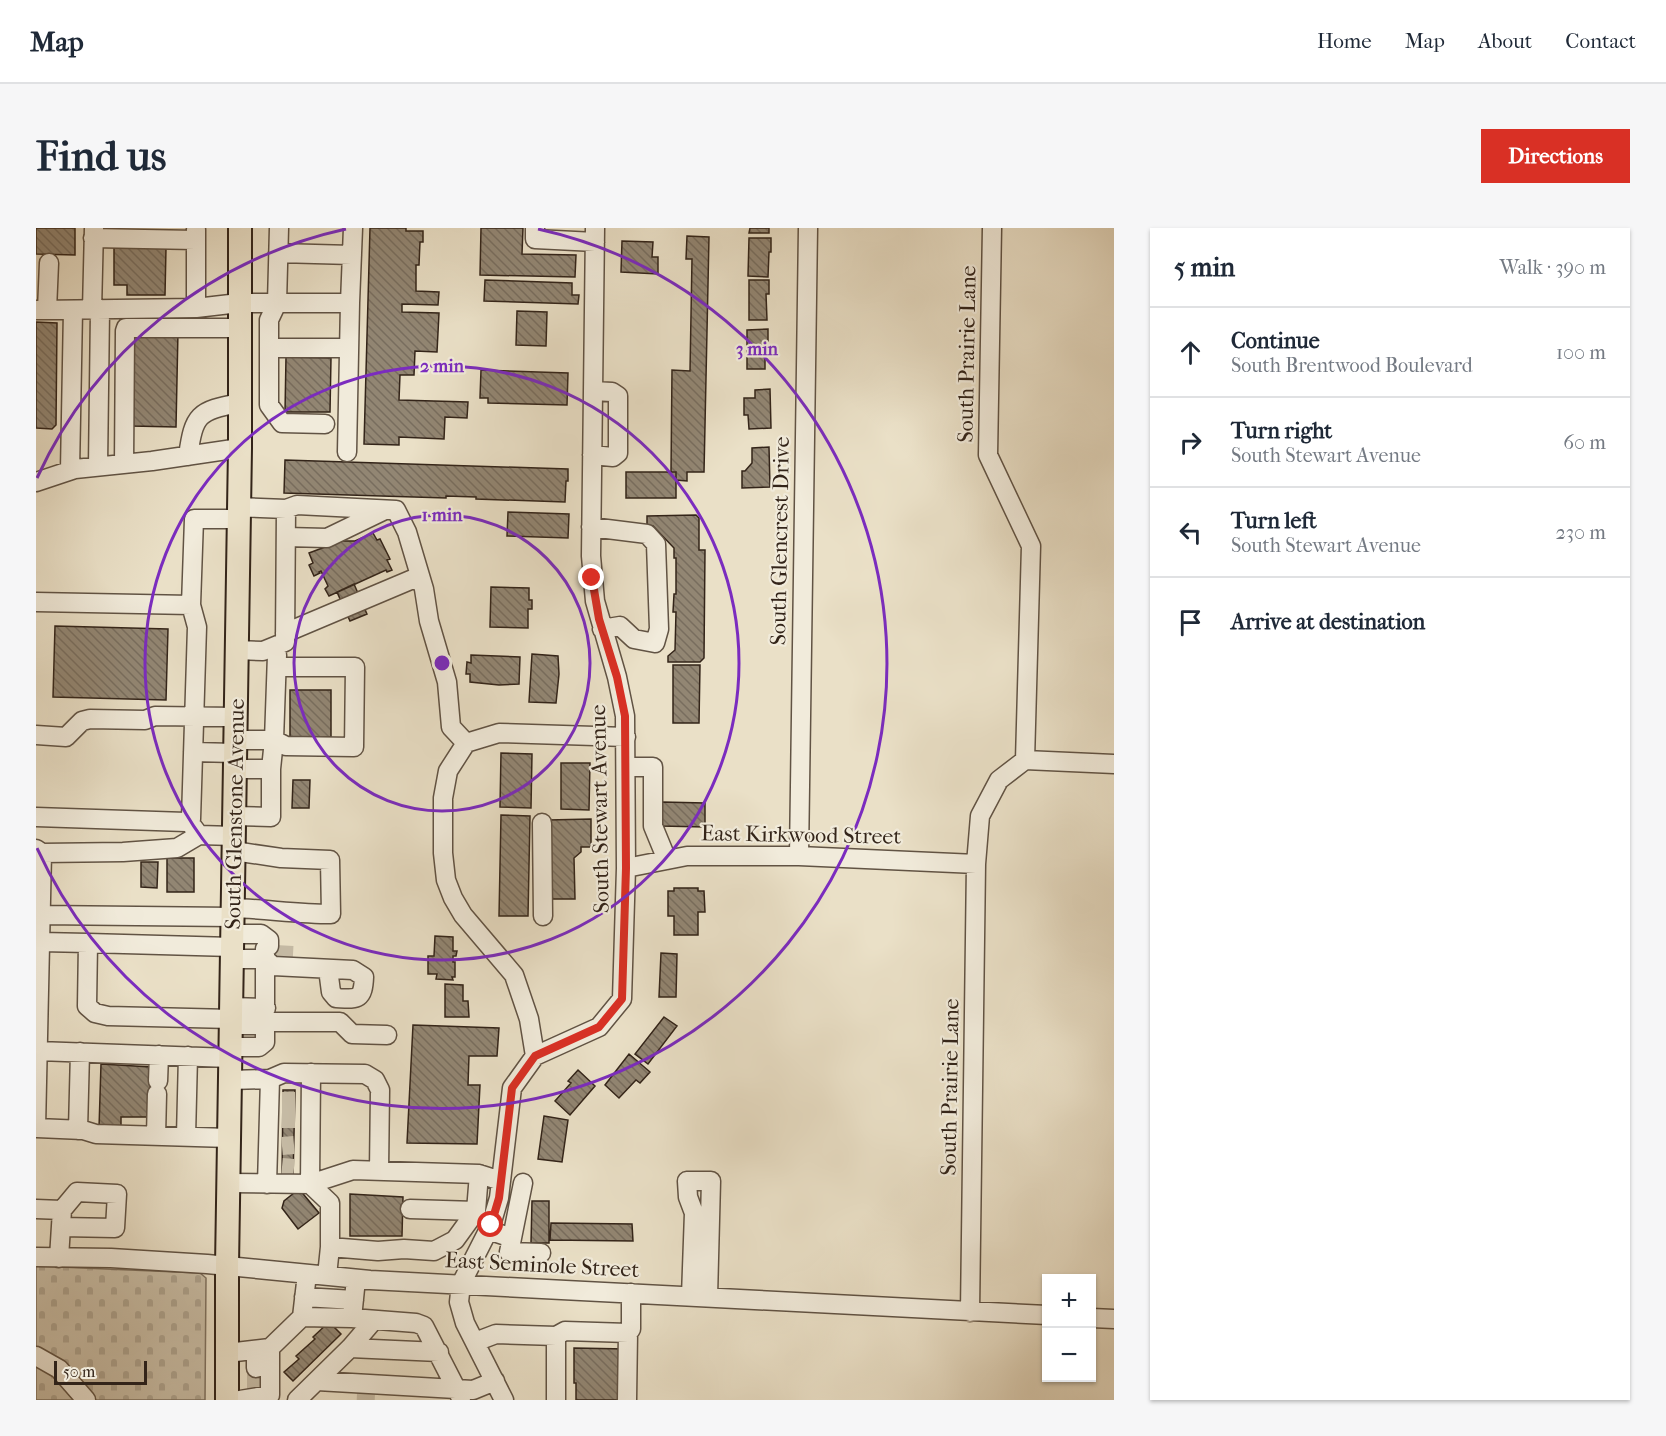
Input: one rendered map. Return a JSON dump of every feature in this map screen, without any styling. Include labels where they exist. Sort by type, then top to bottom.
[{"type":"main road","name":"South Glenstone Avenue","points":[[227,1400],[227,1266],[240,448],[240,228]]},
{"type":"street","points":[[279,228],[277,303],[269,320],[269,405],[282,423],[325,424]]},
{"type":"street","points":[[347,452],[352,228]]},
{"type":"street","points":[[536,228],[535,239],[595,235]]},
{"type":"street","name":"South Glencrest Drive","points":[[799,856],[808,228]]},
{"type":"street","name":"South Prairie Lane","points":[[970,1312],[976,864],[980,816],[999,780],[1025,760],[1031,546],[988,454],[992,228]]},
{"type":"street","points":[[70,470],[94,233],[196,234],[196,308]]},
{"type":"street","name":"South Stewart Avenue","points":[[535,1056],[599,1027],[622,999],[626,868],[626,737],[622,697],[602,628],[592,578],[595,235]]},
{"type":"street","points":[[278,253],[352,255]]},
{"type":"street","points":[[49,263],[41,310],[196,308],[239,303],[350,303]]},
{"type":"street","points":[[88,310],[98,466]]},
{"type":"street","points":[[124,464],[126,328],[239,328]]},
{"type":"street","points":[[269,348],[349,348]]},
{"type":"street","points":[[592,455],[613,457],[618,453],[618,396],[612,392],[593,391]]},
{"type":"street","points":[[188,456],[191,433],[202,413],[212,408],[239,403]]},
{"type":"street","points":[[36,482],[70,470],[240,448]]},
{"type":"street","points":[[194,828],[190,819],[197,627],[191,606],[194,519],[286,509],[297,505],[396,510],[420,576],[429,621],[447,682],[451,727],[466,743]]},
{"type":"street","points":[[234,834],[271,817],[271,769],[286,509]]},
{"type":"street","points":[[286,537],[327,538],[387,509]]},
{"type":"street","points":[[591,527],[647,534],[656,544],[659,629],[655,643],[634,639],[620,626],[602,628]]},
{"type":"street","points":[[237,650],[263,651],[280,640],[420,576]]},
{"type":"street","points":[[36,602],[191,606]]},
{"type":"street","points":[[235,754],[274,740],[286,746],[354,747],[355,668],[278,667]]},
{"type":"street","points":[[36,735],[66,738],[82,722],[90,719],[145,720],[155,716],[236,717]]},
{"type":"street","points":[[504,1400],[465,1323],[459,1302],[461,1284],[488,1230],[499,1198],[512,1088],[535,1056],[529,1019],[514,975],[463,915],[446,880],[443,853],[443,798],[448,771],[466,743],[499,733],[626,737]]},
{"type":"street","points":[[193,752],[235,754],[271,769]]},
{"type":"street","points":[[1025,760],[1114,764]]},
{"type":"street","points":[[626,767],[653,767],[653,826],[667,860]]},
{"type":"street","points":[[36,817],[186,822],[194,828],[234,834],[270,856],[330,860],[331,914],[293,914],[280,910],[232,933],[196,946],[88,943],[40,921]]},
{"type":"street","points":[[542,823],[543,916]]},
{"type":"street","points":[[194,828],[177,848],[123,852],[39,851],[36,1128],[78,1130],[96,1134],[229,1138]]},
{"type":"street","name":"East Kirkwood Street","points":[[626,868],[687,856],[799,856],[976,864]]},
{"type":"street","points":[[40,921],[261,934],[269,940],[269,946],[265,949],[273,966],[328,969]]},
{"type":"street","points":[[232,933],[270,956]]},
{"type":"street","points":[[88,943],[87,1006],[95,1013],[231,1039],[259,1047],[265,1042],[270,956]]},
{"type":"street","points":[[294,955],[307,968]]},
{"type":"street","points":[[38,1050],[188,1056],[231,1039],[266,1018],[340,1022],[352,1034],[387,1035]]},
{"type":"street","points":[[231,1039],[270,1079],[289,1124],[288,1173]]},
{"type":"street","points":[[78,1130],[80,1052]]},
{"type":"street","points":[[156,1136],[159,1055]]},
{"type":"street","points":[[186,1136],[188,1056]]},
{"type":"street","points":[[270,1079],[284,1073],[311,1073],[365,1074],[375,1080],[380,1090],[379,1171]]},
{"type":"street","points":[[288,1173],[289,1124],[311,1073]]},
{"type":"street","points":[[229,1183],[288,1173],[353,1170],[479,1174],[501,1181]]},
{"type":"street","points":[[288,1173],[330,1203],[327,1276]]},
{"type":"street","points":[[330,1246],[378,1251],[404,1249],[434,1251],[455,1240],[476,1210],[479,1174]]},
{"type":"street","points":[[687,1181],[711,1181],[699,1297],[694,1213],[687,1197],[687,1181]]},
{"type":"street","points":[[523,1183],[508,1252],[541,1253]]},
{"type":"street","points":[[36,1209],[61,1218],[59,1258]]},
{"type":"street","points":[[410,1209],[476,1210]]},
{"type":"street","points":[[488,1230],[512,1238]]},
{"type":"street","points":[[432,1282],[434,1251]]},
{"type":"street","name":"East Seminole Street","points":[[36,1257],[111,1258],[227,1266],[356,1279],[1042,1315]]},
{"type":"street","points":[[302,1317],[307,1274]]},
{"type":"street","points":[[352,1318],[356,1279]]},
{"type":"street","points":[[627,1400],[631,1293]]},
{"type":"street","points":[[304,1297],[354,1300]]},
{"type":"street","points":[[256,1368],[263,1349],[302,1317],[416,1323],[424,1326],[459,1394]]},
{"type":"street","points":[[1096,1318],[1114,1319]]},
{"type":"street","points":[[307,1393],[374,1320]]},
{"type":"street","points":[[475,1342],[496,1334],[556,1336],[565,1331],[628,1333]]},
{"type":"street","points":[[556,1336],[556,1400]]},
{"type":"street","points":[[350,1348],[438,1352]]},
{"type":"street","points":[[227,1353],[263,1349]]},
{"type":"street","points":[[250,1396],[270,1395],[263,1349]]},
{"type":"street","points":[[36,1356],[59,1369],[86,1400]]},
{"type":"street","points":[[307,1393],[336,1382],[401,1386],[459,1394],[495,1382]]},
{"type":"street","points":[[336,1382],[344,1390],[357,1393]]},
{"type":"street","points":[[380,1394],[393,1393],[401,1386]]},
{"type":"green space","points":[[36,1266],[200,1273],[206,1278],[205,1400],[36,1400]]},
{"type":"building","points":[[36,228],[75,228],[75,255],[36,254]]},
{"type":"building","points":[[370,228],[406,228],[406,231],[423,231],[419,265],[416,265],[416,291],[439,292],[438,305],[402,304],[402,312],[439,313],[437,352],[415,351],[414,375],[400,375],[399,400],[468,402],[467,418],[445,417],[444,439],[399,437],[399,445],[364,444]]},
{"type":"building","points":[[481,228],[523,228],[522,254],[576,255],[575,277],[480,275]]},
{"type":"building","points":[[750,228],[769,228],[769,233],[749,233]]},
{"type":"building","points":[[687,236],[709,237],[704,472],[687,472],[687,481],[676,480],[676,472],[671,472],[672,370],[690,371],[692,259],[686,259]]},
{"type":"building","points":[[749,238],[771,238],[768,277],[748,276]]},
{"type":"building","points":[[622,241],[653,242],[652,257],[658,257],[658,274],[621,272]]},
{"type":"building","points":[[114,247],[166,248],[165,295],[127,295],[127,285],[114,285]]},
{"type":"building","points":[[485,280],[572,283],[572,295],[579,295],[578,304],[484,301]]},
{"type":"building","points":[[749,280],[769,280],[769,294],[766,294],[767,320],[749,320]]},
{"type":"building","points":[[517,311],[547,312],[546,346],[516,345]]},
{"type":"building","points":[[36,322],[57,323],[56,425],[52,429],[36,428]]},
{"type":"building","points":[[768,329],[768,341],[765,341],[765,369],[747,369],[747,330]]},
{"type":"building","points":[[134,330],[178,331],[176,427],[132,426]]},
{"type":"building","points":[[286,357],[331,358],[330,412],[285,412]]},
{"type":"building","points":[[481,370],[568,373],[567,405],[488,403],[488,398],[480,398]]},
{"type":"building","points":[[770,389],[771,428],[749,429],[748,415],[744,415],[744,398],[755,398],[755,390]]},
{"type":"building","points":[[769,447],[770,487],[742,488],[742,471],[745,471],[752,463],[752,448]]},
{"type":"building","points":[[285,460],[568,469],[568,481],[566,481],[565,502],[446,496],[446,498],[284,493]]},
{"type":"building","points":[[626,472],[676,472],[676,498],[626,498]]},
{"type":"building","points":[[508,512],[569,514],[568,538],[507,536]]},
{"type":"building","points":[[696,515],[699,518],[699,550],[705,550],[704,658],[700,662],[668,662],[668,656],[675,650],[676,612],[673,612],[674,594],[676,594],[676,558],[674,558],[674,548],[653,526],[647,526],[647,516]]},
{"type":"building","points":[[373,533],[377,540],[380,539],[390,559],[387,560],[392,570],[387,572],[386,570],[329,596],[325,589],[328,586],[321,571],[314,576],[309,565],[313,563],[309,553],[341,541],[355,541]]},
{"type":"building","points":[[354,584],[367,614],[350,621],[337,592]]},
{"type":"building","points":[[491,587],[529,588],[532,609],[528,609],[528,628],[490,627]]},
{"type":"building","points":[[55,626],[168,629],[166,700],[53,697]]},
{"type":"building","points":[[532,654],[558,656],[556,703],[529,702]]},
{"type":"building","points":[[471,655],[520,657],[519,684],[499,685],[470,682],[470,674],[466,674],[467,662],[471,663]]},
{"type":"building","points":[[673,665],[700,665],[699,723],[673,723]]},
{"type":"building","points":[[290,690],[331,690],[331,737],[290,737]]},
{"type":"building","points":[[501,753],[532,754],[531,808],[500,807]]},
{"type":"building","points":[[561,763],[590,763],[589,810],[561,809]]},
{"type":"building","points":[[293,780],[310,780],[309,808],[292,808]]},
{"type":"building","points":[[662,802],[705,803],[705,827],[661,826]]},
{"type":"building","points":[[501,815],[530,816],[528,916],[499,916]]},
{"type":"building","points":[[591,819],[591,847],[581,847],[581,852],[574,858],[575,899],[548,899],[548,820]]},
{"type":"building","points":[[167,858],[194,858],[194,892],[167,892]]},
{"type":"building","points":[[141,862],[158,862],[157,888],[141,887]]},
{"type":"building","points":[[674,888],[698,888],[698,891],[704,891],[705,912],[698,912],[698,935],[674,935],[674,916],[668,916],[668,891],[674,891]]},
{"type":"building","points":[[435,936],[453,937],[453,951],[457,951],[456,956],[453,956],[455,977],[452,977],[453,980],[436,979],[437,974],[428,974],[428,956],[434,956]]},
{"type":"building","points":[[661,953],[677,954],[676,997],[659,997]]},
{"type":"building","points":[[445,984],[463,985],[463,1001],[468,1001],[469,1017],[445,1017]]},
{"type":"building","points":[[664,1017],[677,1026],[648,1064],[635,1054]]},
{"type":"building","points":[[413,1025],[499,1028],[497,1056],[469,1056],[468,1085],[480,1085],[477,1144],[407,1143]]},
{"type":"building","points":[[629,1054],[650,1072],[640,1083],[636,1080],[619,1098],[605,1085]]},
{"type":"building","points":[[101,1064],[151,1067],[149,1117],[121,1117],[121,1129],[99,1128]]},
{"type":"building","points":[[578,1070],[595,1086],[570,1115],[555,1101],[571,1083],[568,1081]]},
{"type":"building","points":[[283,1090],[295,1090],[293,1180],[282,1180]]},
{"type":"building","points":[[544,1116],[568,1120],[562,1162],[538,1159]]},
{"type":"building","points":[[299,1189],[319,1213],[298,1229],[282,1208],[284,1201]]},
{"type":"building","points":[[350,1194],[403,1197],[402,1236],[350,1236]]},
{"type":"building","points":[[532,1201],[549,1201],[549,1243],[531,1243]]},
{"type":"building","points":[[551,1223],[632,1224],[633,1241],[550,1240]]},
{"type":"building","points":[[329,1322],[341,1334],[293,1381],[284,1372],[299,1359],[296,1356]]},
{"type":"building","points":[[574,1348],[626,1349],[621,1400],[576,1400]]},
{"type":"tunnel","points":[[275,954],[294,955]]},
{"type":"tunnel","points":[[282,1101],[295,1101]]},
{"type":"tunnel","points":[[282,1119],[295,1119]]},
{"type":"tunnel","points":[[282,1146],[294,1145]]},
{"type":"tunnel","points":[[282,1167],[294,1168]]},
{"type":"tunnel","points":[[256,1368],[256,1389]]},
{"type":"tunnel","points":[[357,1393],[380,1394]]},
{"type":"route","points":[[491,1225],[499,1198],[512,1088],[535,1056],[599,1027],[622,999],[626,868],[625,716],[617,677],[599,619],[592,578]]}]
